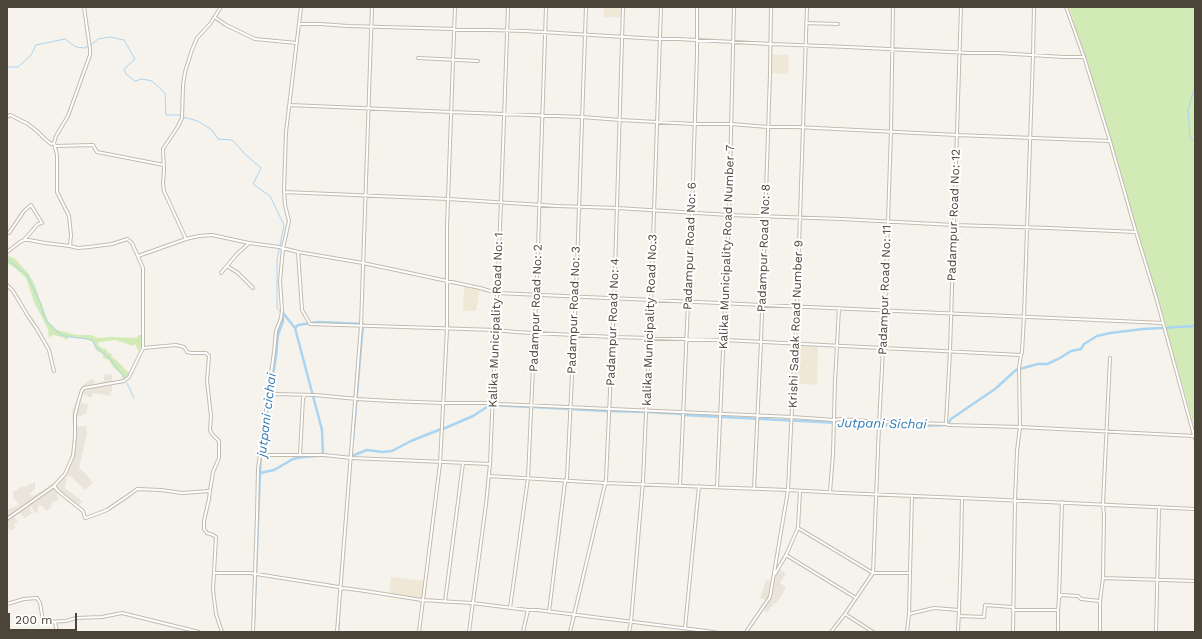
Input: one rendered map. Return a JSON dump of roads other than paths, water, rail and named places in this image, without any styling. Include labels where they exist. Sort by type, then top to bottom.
[{"type":"street","points":[[70,246],[71,235],[69,216],[57,192],[56,155],[54,143],[56,136],[68,116],[90,55],[84,7]]},
{"type":"street","points":[[186,239],[164,191],[163,149],[182,118],[182,85],[192,50],[197,38],[215,18],[221,7]]},
{"type":"street","points":[[252,632],[257,574],[258,469],[276,331],[282,310],[280,281],[283,248],[289,221],[285,206],[284,192],[286,132],[301,7]]},
{"type":"street","points":[[337,632],[361,325],[372,7]]},
{"type":"street","points":[[419,632],[440,462],[447,329],[448,199],[455,7]]},
{"type":"street","name":"Kalika Municipality Road No: 1","points":[[469,632],[490,464],[508,7]]},
{"type":"street","name":"Padampur Road No: 2","points":[[510,608],[528,478],[540,205],[546,7]]},
{"type":"street","name":"Padampur Road No: 3","points":[[549,612],[566,480],[570,432],[586,7]]},
{"type":"street","name":"Padampur Road No: 4","points":[[570,632],[606,474],[618,208],[623,7]]},
{"type":"street","name":"kalika Municipality Road No.3","points":[[629,632],[643,484],[661,7]]},
{"type":"street","name":"Padampur Road No: 6","points":[[680,486],[692,212],[697,7]]},
{"type":"street","name":"Kalika Municipality Road Number 7","points":[[717,487],[729,215],[734,7]]},
{"type":"street","name":"Padampur Road No: 8","points":[[754,489],[761,342],[771,7]]},
{"type":"street","name":"Krishi Sadak Road Number 9","points":[[746,632],[770,597],[788,490],[797,306],[807,7]]},
{"type":"street","name":"Padampur Road No: 11","points":[[873,573],[885,310],[891,131],[893,7]]},
{"type":"street","name":"Padampur Road No: 12","points":[[946,424],[950,352],[950,313],[960,52],[960,7]]},
{"type":"street","points":[[1013,632],[1012,607],[1015,500],[1017,451],[1020,427],[1019,368],[1020,355],[1022,352],[1024,316],[1034,7]]},
{"type":"street","points":[[1066,7],[1084,57],[1110,141],[1165,328],[1195,439]]},
{"type":"street","points":[[215,18],[255,39],[297,43]]},
{"type":"street","points":[[806,23],[838,24]]},
{"type":"street","points":[[299,24],[507,30],[660,39],[1084,57]]},
{"type":"street","points":[[418,58],[478,60]]},
{"type":"street","points":[[290,105],[582,116],[620,120],[694,124],[731,124],[768,127],[873,130],[1110,141]]},
{"type":"street","points":[[7,117],[10,115],[28,124],[51,144],[54,143]]},
{"type":"street","points":[[55,146],[93,145],[97,152],[164,165]]},
{"type":"street","points":[[284,192],[448,199],[729,215],[1136,232]]},
{"type":"street","points":[[7,252],[24,240],[38,224],[42,223],[31,205],[24,211],[9,233]]},
{"type":"street","points":[[138,256],[186,239],[212,235],[249,243],[279,246],[298,252],[363,263],[497,293],[1163,323]]},
{"type":"street","points":[[7,519],[54,486],[65,474],[73,456],[76,437],[75,415],[82,390],[84,388],[124,381],[129,377],[143,348],[143,268],[132,242],[127,239],[112,244],[78,248],[24,240]]},
{"type":"street","points":[[221,273],[249,243]]},
{"type":"street","points":[[298,252],[302,310],[310,324],[496,330],[613,337],[724,340],[1020,355]]},
{"type":"street","points":[[227,266],[238,273],[253,288]]},
{"type":"street","points":[[7,285],[13,291],[49,350],[54,371]]},
{"type":"street","points":[[830,492],[839,308]]},
{"type":"street","points":[[143,348],[176,345],[184,347],[188,352],[206,353],[209,356],[207,381],[211,416],[210,430],[219,440],[219,458],[213,472],[204,521],[204,529],[207,534],[216,537],[213,580],[214,602],[222,632]]},
{"type":"street","points":[[1100,632],[1100,601],[1103,578],[1103,504],[1110,358]]},
{"type":"street","points":[[268,395],[315,395],[355,399],[443,403],[493,403],[570,408],[646,410],[1194,436]]},
{"type":"street","points":[[300,455],[303,398],[305,395]]},
{"type":"street","points":[[260,455],[316,455],[490,464]]},
{"type":"street","points":[[445,602],[462,463]]},
{"type":"street","points":[[489,476],[605,483],[1195,509]]},
{"type":"street","points":[[54,486],[59,492],[83,511],[84,518],[107,510],[137,489],[182,493],[210,491]]},
{"type":"street","points":[[685,628],[699,486]]},
{"type":"street","points":[[774,575],[786,555],[798,528],[800,491]]},
{"type":"street","points":[[907,632],[912,496]]},
{"type":"street","points":[[958,632],[962,551],[962,498]]},
{"type":"street","points":[[1058,632],[1062,502]]},
{"type":"street","points":[[1156,632],[1159,507]]},
{"type":"street","points":[[798,528],[873,573],[910,573]]},
{"type":"street","points":[[786,555],[856,598]]},
{"type":"street","points":[[214,573],[242,572],[422,600],[472,603],[714,632]]},
{"type":"street","points":[[831,632],[871,578],[873,573]]},
{"type":"street","points":[[1103,578],[1182,582],[1195,581]]},
{"type":"street","points":[[1059,598],[1061,595],[1078,596],[1081,599],[1100,601]]},
{"type":"street","points":[[7,604],[24,599],[37,598],[40,603],[43,621],[45,622],[66,621],[76,618],[102,617],[122,613],[199,632]]},
{"type":"street","points":[[959,615],[984,617],[985,605],[1012,607],[1014,610],[1018,611],[1058,610]]},
{"type":"street","points":[[908,614],[934,608],[959,610]]},
{"type":"street","points":[[523,632],[528,610]]},
{"type":"street","points":[[845,614],[873,632]]},
{"type":"street","points":[[55,622],[57,632]]},
{"type":"waterway","points":[[91,45],[98,39],[110,37],[124,40],[135,59],[124,69],[126,74],[135,81],[142,79],[152,81],[165,93],[166,115],[180,115]]},
{"type":"waterway","points":[[7,67],[18,67],[31,55],[36,45],[65,39],[76,47],[85,48],[88,46]]},
{"type":"waterway","points":[[1195,89],[1188,110],[1190,138],[1195,141]]},
{"type":"waterway","points":[[183,117],[198,121],[212,130],[218,139],[232,140],[261,168],[253,184],[270,196],[284,225],[277,260],[277,308],[280,311]]},
{"type":"waterway","points":[[7,259],[27,275],[41,305],[44,316],[49,324],[61,335],[93,341],[97,349],[111,360],[125,378]]},
{"type":"waterway","points":[[283,313],[295,328],[298,325],[318,322],[363,324],[353,440]]},
{"type":"waterway","name":"jutpani cichai","points":[[283,313],[283,321],[278,335],[261,451],[260,473],[274,470],[293,459],[318,456]]},
{"type":"waterway","name":"Jutpani Sichai","points":[[1060,358],[1071,351],[1081,349],[1084,344],[1097,336],[1143,329],[1195,326]]},
{"type":"waterway","points":[[295,328],[322,430],[323,456]]},
{"type":"waterway","name":"Jutpani Sichai","points":[[684,415],[879,425],[947,425],[951,419],[995,389],[1016,370],[1038,364],[1047,364],[1058,359]]},
{"type":"waterway","points":[[127,383],[134,398]]},
{"type":"waterway","name":"Jutpani Sichai","points":[[443,429],[473,416],[490,405],[530,407]]},
{"type":"waterway","name":"Jutpani Sichai","points":[[533,407],[607,411]]},
{"type":"waterway","name":"Jutpani Sichai","points":[[610,411],[645,412]]},
{"type":"waterway","name":"Jutpani Sichai","points":[[648,412],[681,414]]},
{"type":"waterway","name":"jutpani cichai","points":[[349,457],[367,450],[382,452],[392,451],[411,441],[441,429]]},
{"type":"waterway","points":[[254,622],[260,473]]},
{"type":"waterway","points":[[338,632],[339,623]]},
{"type":"waterway","points":[[713,631],[726,632]]}]
